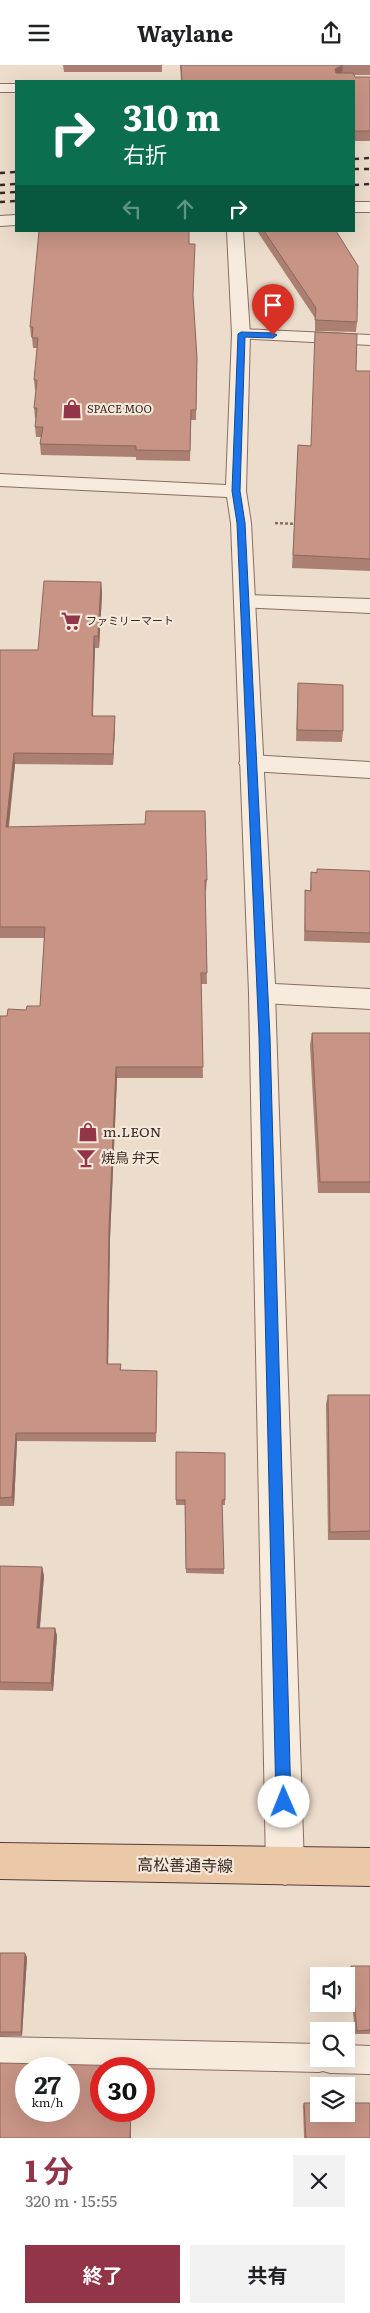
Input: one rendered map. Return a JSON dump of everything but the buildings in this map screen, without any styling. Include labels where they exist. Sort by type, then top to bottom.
[{"type":"main road","name":"高松善通寺線","points":[[0,1861],[370,1867]]},
{"type":"street","points":[[0,88],[15,88]]},
{"type":"street","points":[[355,207],[370,207]]},
{"type":"street","points":[[0,221],[15,220]]},
{"type":"street","points":[[235,232],[241,334],[236,491],[241,523],[262,993],[285,1867]]},
{"type":"street","points":[[241,334],[370,340]]},
{"type":"street","points":[[0,480],[236,491]]},
{"type":"street","points":[[245,602],[370,606]]},
{"type":"street","points":[[251,763],[370,770]]},
{"type":"street","points":[[262,993],[370,999]]},
{"type":"lane","points":[[0,2051],[310,2059]]},
{"type":"lane","points":[[355,2060],[370,2060]]},
{"type":"path","points":[[280,523],[298,524]]},
{"type":"railway","points":[[355,159],[370,158]]},
{"type":"railway","points":[[355,169],[370,169]]},
{"type":"railway","points":[[0,173],[15,172]]},
{"type":"railway","points":[[0,185],[15,184]]},
{"type":"railway","points":[[355,185],[370,184]]},
{"type":"railway","points":[[0,193],[15,192]]},
{"type":"railway","points":[[0,202],[15,201]]},
{"type":"place","name":"SPACE MOO","points":[[72,409]]},
{"type":"place","name":"ファミリーマート","points":[[71,621]]},
{"type":"place","name":"m.LEON","points":[[88,1132]]},
{"type":"place","name":"焼鳥 弁天","points":[[86,1158]]},
{"type":"route","points":[[273,335],[241,334],[236,491],[241,523],[264,1037],[284,1802]]}]
